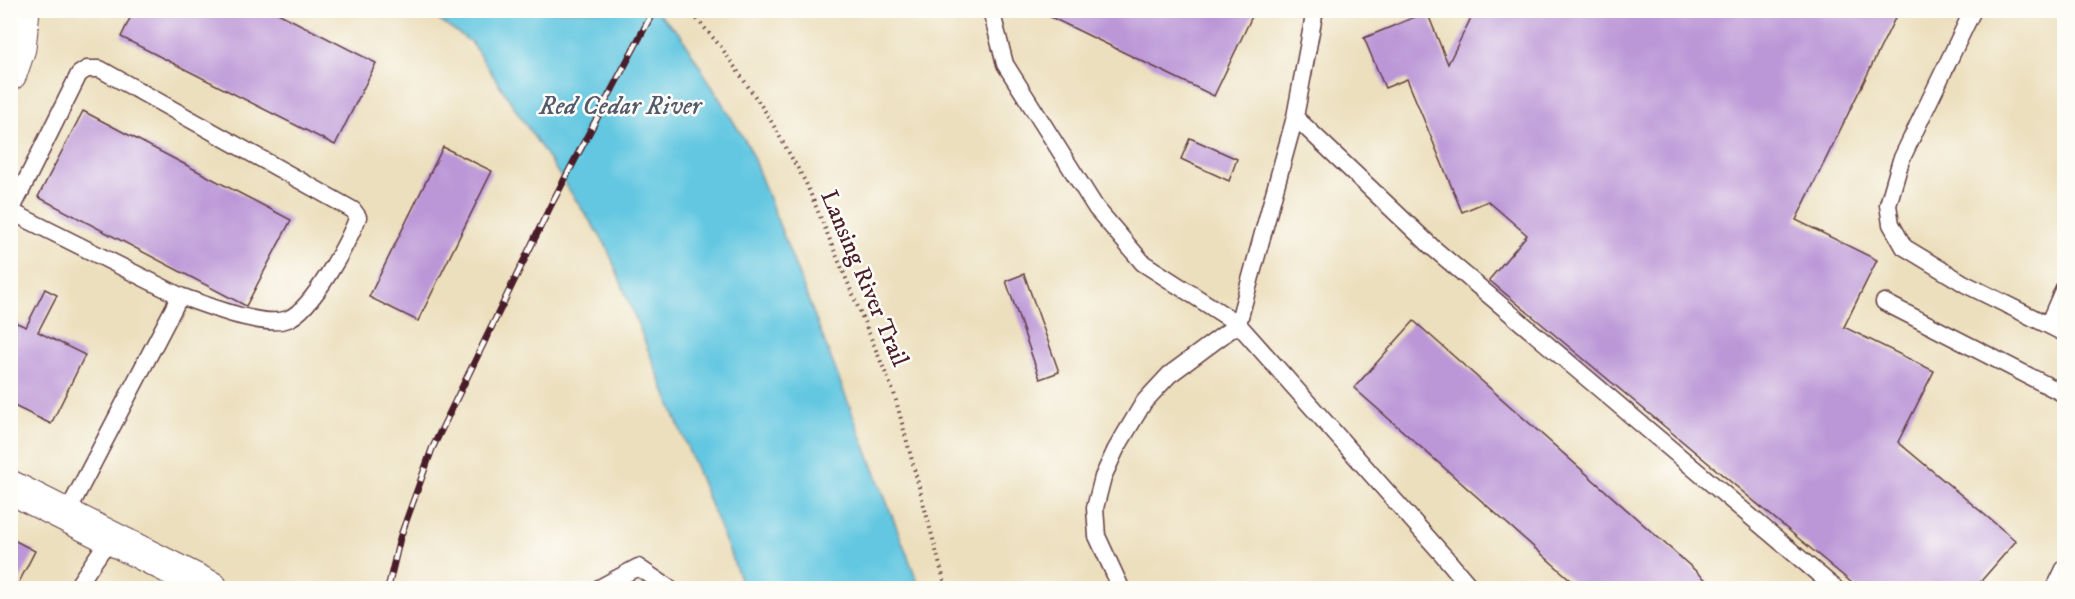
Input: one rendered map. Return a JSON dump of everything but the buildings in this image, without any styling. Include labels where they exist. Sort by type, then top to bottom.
[{"type":"street","points":[[10,74],[19,48],[23,10]]},
{"type":"street","points":[[10,488],[211,588]]},
{"type":"lane","points":[[991,10],[1005,64],[1096,208],[1143,263],[1238,324],[1471,588]]},
{"type":"lane","points":[[1120,588],[1097,536],[1095,508],[1107,468],[1144,402],[1169,375],[1238,324],[1295,117],[1315,10]]},
{"type":"lane","points":[[1973,10],[1901,160],[1888,205],[1891,224],[1904,247],[1965,284],[2064,333]]},
{"type":"lane","points":[[87,69],[100,69],[353,210],[358,217],[314,297],[288,320],[264,321],[222,311],[180,296],[11,211],[79,74],[87,69]]},
{"type":"lane","points":[[1295,117],[1432,248],[1835,588]]},
{"type":"lane","points":[[2048,325],[2064,288]]},
{"type":"lane","points":[[66,515],[180,296]]},
{"type":"lane","points":[[1884,302],[2064,394]]},
{"type":"lane","points":[[76,588],[110,538]]},
{"type":"lane","points":[[599,588],[638,567],[669,588]]},
{"type":"lane","points":[[2055,588],[2064,568]]},
{"type":"path","name":"Lansing River Trail","points":[[689,10],[721,47],[767,114],[806,183],[894,393],[946,588]]},
{"type":"water","name":"Red Cedar River","points":[[425,11],[655,11],[680,34],[749,147],[920,588],[744,588],[606,245],[471,42]]},
{"type":"railway","points":[[388,588],[400,538],[432,449],[551,205],[654,10]]}]
